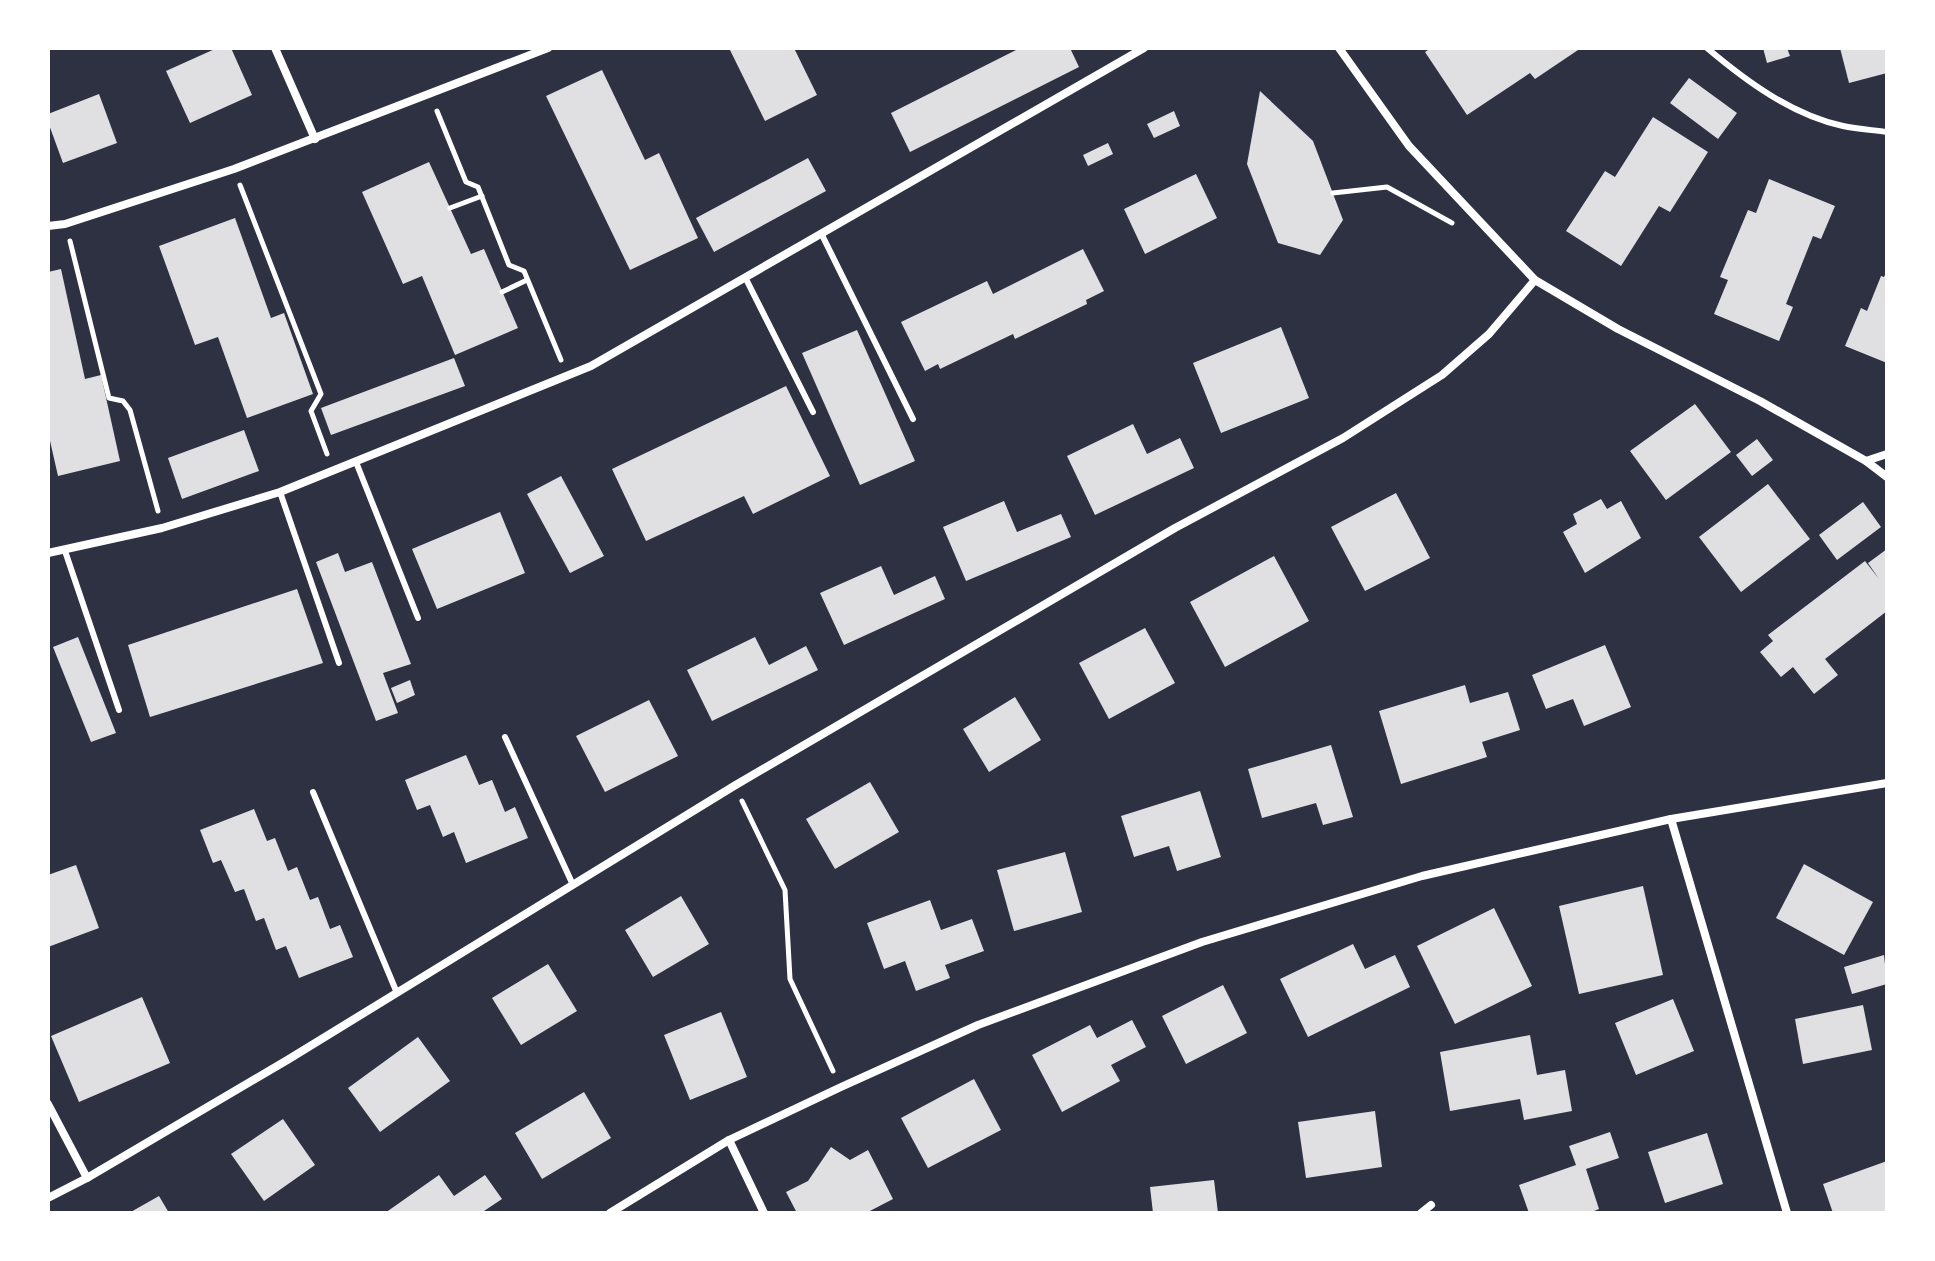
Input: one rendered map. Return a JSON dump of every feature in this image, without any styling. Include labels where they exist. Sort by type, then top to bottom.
[{"type":"street","points":[[275,48],[315,139]]},
{"type":"street","points":[[48,226],[65,224],[234,169],[548,48]]},
{"type":"street","points":[[48,553],[162,528],[280,492],[591,366],[1144,48]]},
{"type":"street","points":[[1339,48],[1409,146],[1535,280],[1618,329],[1760,401],[1866,461],[1887,477]]},
{"type":"street","points":[[48,1198],[87,1178],[397,993],[734,786],[1175,528],[1356,430],[1442,375],[1489,334],[1535,280]]},
{"type":"street","points":[[1866,461],[1887,454]]},
{"type":"street","points":[[610,1213],[729,1140],[841,1087],[978,1025],[1202,942],[1422,876],[1671,819],[1887,783]]},
{"type":"street","points":[[1671,819],[1787,1213]]},
{"type":"street","points":[[48,1104],[87,1178]]},
{"type":"street","points":[[729,1140],[764,1213]]},
{"type":"street","points":[[1421,1213],[1431,1205]]},
{"type":"lane","points":[[1707,48],[1734,70],[1792,108],[1841,126],[1887,132]]},
{"type":"lane","points":[[821,233],[913,419]]},
{"type":"lane","points":[[745,277],[813,412]]},
{"type":"lane","points":[[356,462],[418,618]]},
{"type":"lane","points":[[280,492],[339,663]]},
{"type":"lane","points":[[65,551],[119,710]]},
{"type":"lane","points":[[505,737],[573,885]]},
{"type":"lane","points":[[313,792],[397,993]]},
{"type":"path","points":[[430,94],[466,182],[478,187],[509,265],[524,271],[567,376]]},
{"type":"path","points":[[234,169],[321,394],[311,411],[334,471]]},
{"type":"path","points":[[1333,193],[1387,187],[1456,225]]},
{"type":"path","points":[[450,208],[482,196]]},
{"type":"path","points":[[65,224],[109,398],[123,401],[136,424],[162,528]]},
{"type":"path","points":[[502,292],[527,280]]},
{"type":"path","points":[[734,786],[785,890],[790,979],[841,1087]]},
{"type":"building","points":[[217,48],[231,48],[252,95],[190,123],[166,71]]},
{"type":"building","points":[[729,48],[794,48],[817,95],[765,121]]},
{"type":"building","points":[[1020,48],[1070,48],[1079,67],[910,152],[891,113]]},
{"type":"building","points":[[1431,48],[1581,48],[1535,79],[1530,73],[1467,115],[1425,52]]},
{"type":"building","points":[[1763,48],[1787,48],[1790,56],[1767,63]]},
{"type":"building","points":[[1840,48],[1887,48],[1887,73],[1849,83]]},
{"type":"building","points":[[602,70],[645,160],[659,153],[698,238],[630,270],[546,96]]},
{"type":"building","points":[[1689,78],[1737,113],[1718,139],[1670,103]]},
{"type":"building","points":[[1260,91],[1313,141],[1343,220],[1320,255],[1278,243],[1247,164]]},
{"type":"building","points":[[99,94],[117,143],[63,163],[48,114]]},
{"type":"building","points":[[1174,111],[1180,126],[1154,138],[1147,124]]},
{"type":"building","points":[[1653,117],[1708,152],[1670,212],[1659,206],[1621,266],[1566,231],[1605,171],[1615,177]]},
{"type":"building","points":[[1108,143],[1113,154],[1088,166],[1083,155]]},
{"type":"building","points":[[808,158],[826,191],[714,252],[696,218]]},
{"type":"building","points":[[429,162],[471,254],[484,249],[518,328],[455,355],[422,276],[403,284],[362,192]]},
{"type":"building","points":[[1196,174],[1217,218],[1145,254],[1124,209]]},
{"type":"building","points":[[1769,179],[1835,206],[1821,239],[1813,236],[1786,304],[1793,307],[1779,341],[1714,314],[1728,280],[1720,277],[1748,210],[1756,213]]},
{"type":"building","points":[[235,218],[271,318],[284,313],[313,394],[247,418],[218,337],[195,345],[159,246]]},
{"type":"building","points":[[1083,249],[1104,291],[1086,300],[1087,304],[1015,339],[1013,334],[940,369],[938,364],[925,371],[901,322],[987,281],[993,294]]},
{"type":"building","points":[[61,269],[85,379],[101,375],[120,461],[58,476],[48,432],[48,272]]},
{"type":"building","points":[[1887,271],[1887,363],[1845,346],[1861,308],[1867,311],[1881,276],[1884,277]]},
{"type":"building","points":[[1281,327],[1309,398],[1221,433],[1193,363]]},
{"type":"building","points":[[857,330],[915,461],[860,485],[802,353]]},
{"type":"building","points":[[454,358],[465,386],[331,435],[321,408]]},
{"type":"building","points":[[786,386],[830,476],[753,514],[744,496],[646,541],[612,469]]},
{"type":"building","points":[[1695,404],[1731,452],[1666,500],[1630,451]]},
{"type":"building","points":[[1133,424],[1147,454],[1180,438],[1194,468],[1095,515],[1067,456]]},
{"type":"building","points":[[244,430],[259,471],[182,499],[168,458]]},
{"type":"building","points":[[1757,439],[1773,460],[1752,476],[1736,455]]},
{"type":"building","points":[[561,476],[604,556],[570,573],[527,494]]},
{"type":"building","points":[[1768,484],[1810,539],[1741,592],[1699,537]]},
{"type":"building","points":[[1396,493],[1430,558],[1365,591],[1331,527]]},
{"type":"building","points":[[1601,499],[1607,509],[1621,501],[1641,538],[1585,573],[1563,532],[1577,524],[1573,514]]},
{"type":"building","points":[[1004,501],[1017,532],[1061,514],[1071,537],[966,581],[943,527]]},
{"type":"building","points":[[1863,502],[1881,527],[1837,560],[1819,535]]},
{"type":"building","points":[[500,512],[525,573],[437,609],[412,549]]},
{"type":"building","points":[[1887,549],[1887,611],[1825,659],[1838,675],[1814,694],[1793,667],[1781,677],[1760,652],[1773,641],[1768,635],[1865,561],[1879,579],[1868,563]]},
{"type":"building","points":[[338,553],[345,572],[372,562],[411,664],[383,673],[398,713],[376,721],[316,562]]},
{"type":"building","points":[[1274,556],[1309,621],[1225,667],[1190,602]]},
{"type":"building","points":[[881,566],[894,595],[935,576],[945,599],[844,645],[820,593]]},
{"type":"building","points":[[297,589],[323,663],[150,717],[128,645]]},
{"type":"building","points":[[1145,628],[1175,683],[1109,719],[1079,663]]},
{"type":"building","points":[[78,637],[116,733],[91,742],[53,647]]},
{"type":"building","points":[[755,637],[769,665],[806,646],[818,670],[712,721],[687,670]]},
{"type":"building","points":[[1605,645],[1631,707],[1584,726],[1573,699],[1546,709],[1532,675]]},
{"type":"building","points":[[410,680],[415,695],[397,703],[391,688]]},
{"type":"building","points":[[1465,685],[1470,703],[1508,692],[1520,730],[1482,742],[1487,757],[1401,784],[1379,711]]},
{"type":"building","points":[[1015,697],[1041,740],[989,772],[963,729]]},
{"type":"building","points":[[649,700],[678,756],[605,792],[576,736]]},
{"type":"building","points":[[1331,745],[1353,817],[1323,825],[1316,803],[1262,818],[1248,769]]},
{"type":"building","points":[[466,755],[479,785],[492,780],[505,812],[515,807],[528,838],[466,863],[454,832],[443,837],[430,805],[417,810],[405,780]]},
{"type":"building","points":[[870,782],[899,832],[835,869],[806,819]]},
{"type":"building","points":[[1200,791],[1221,857],[1177,871],[1169,846],[1134,857],[1121,816]]},
{"type":"building","points":[[254,809],[267,841],[275,838],[288,871],[297,867],[310,900],[318,897],[330,929],[340,925],[353,957],[299,978],[286,946],[276,950],[264,918],[256,921],[244,889],[235,892],[221,860],[213,863],[200,830]]},
{"type":"building","points":[[1065,852],[1082,912],[1014,931],[997,870]]},
{"type":"building","points":[[1804,864],[1873,902],[1844,955],[1776,918]]},
{"type":"building","points":[[76,865],[99,928],[48,947],[48,875]]},
{"type":"building","points":[[1643,886],[1663,975],[1579,994],[1559,906]]},
{"type":"building","points":[[681,896],[709,944],[653,977],[625,930]]},
{"type":"building","points":[[930,900],[941,930],[972,919],[984,951],[945,965],[950,978],[916,991],[905,961],[884,969],[867,923]]},
{"type":"building","points":[[1494,908],[1532,986],[1455,1024],[1417,946]]},
{"type":"building","points":[[1353,944],[1365,969],[1395,955],[1410,987],[1308,1037],[1280,979]]},
{"type":"building","points":[[1884,955],[1887,984],[1852,994],[1844,967]]},
{"type":"building","points":[[548,964],[577,1011],[521,1045],[492,998]]},
{"type":"building","points":[[1223,985],[1247,1033],[1186,1064],[1162,1016]]},
{"type":"building","points":[[142,997],[170,1063],[79,1102],[51,1036]]},
{"type":"building","points":[[1673,999],[1694,1051],[1636,1075],[1615,1023]]},
{"type":"building","points":[[1863,1005],[1872,1050],[1803,1064],[1795,1019]]},
{"type":"building","points":[[721,1012],[747,1077],[690,1100],[664,1035]]},
{"type":"building","points":[[1132,1020],[1146,1047],[1111,1065],[1120,1081],[1062,1112],[1032,1055],[1090,1025],[1097,1038]]},
{"type":"building","points":[[1530,1035],[1537,1075],[1565,1070],[1572,1111],[1524,1120],[1520,1099],[1450,1111],[1440,1052]]},
{"type":"building","points":[[418,1037],[450,1081],[380,1132],[348,1088]]},
{"type":"building","points":[[974,1079],[1001,1130],[928,1168],[901,1118]]},
{"type":"building","points":[[584,1092],[611,1138],[542,1179],[515,1133]]},
{"type":"building","points":[[1375,1111],[1382,1167],[1306,1178],[1298,1122]]},
{"type":"building","points":[[283,1119],[315,1165],[264,1201],[231,1154]]},
{"type":"building","points":[[1610,1132],[1619,1158],[1586,1169],[1599,1209],[1589,1213],[1529,1213],[1519,1185],[1576,1165],[1569,1146]]},
{"type":"building","points":[[1707,1133],[1723,1184],[1665,1203],[1648,1152]]},
{"type":"building","points":[[831,1147],[850,1160],[868,1150],[893,1199],[866,1213],[797,1213],[786,1192],[808,1181]]},
{"type":"building","points":[[1887,1161],[1887,1213],[1833,1213],[1823,1184]]},
{"type":"building","points":[[439,1175],[454,1196],[485,1175],[502,1199],[481,1213],[385,1213]]},
{"type":"building","points":[[1214,1180],[1218,1213],[1153,1213],[1150,1187]]},
{"type":"building","points":[[159,1196],[169,1213],[129,1213]]}]
